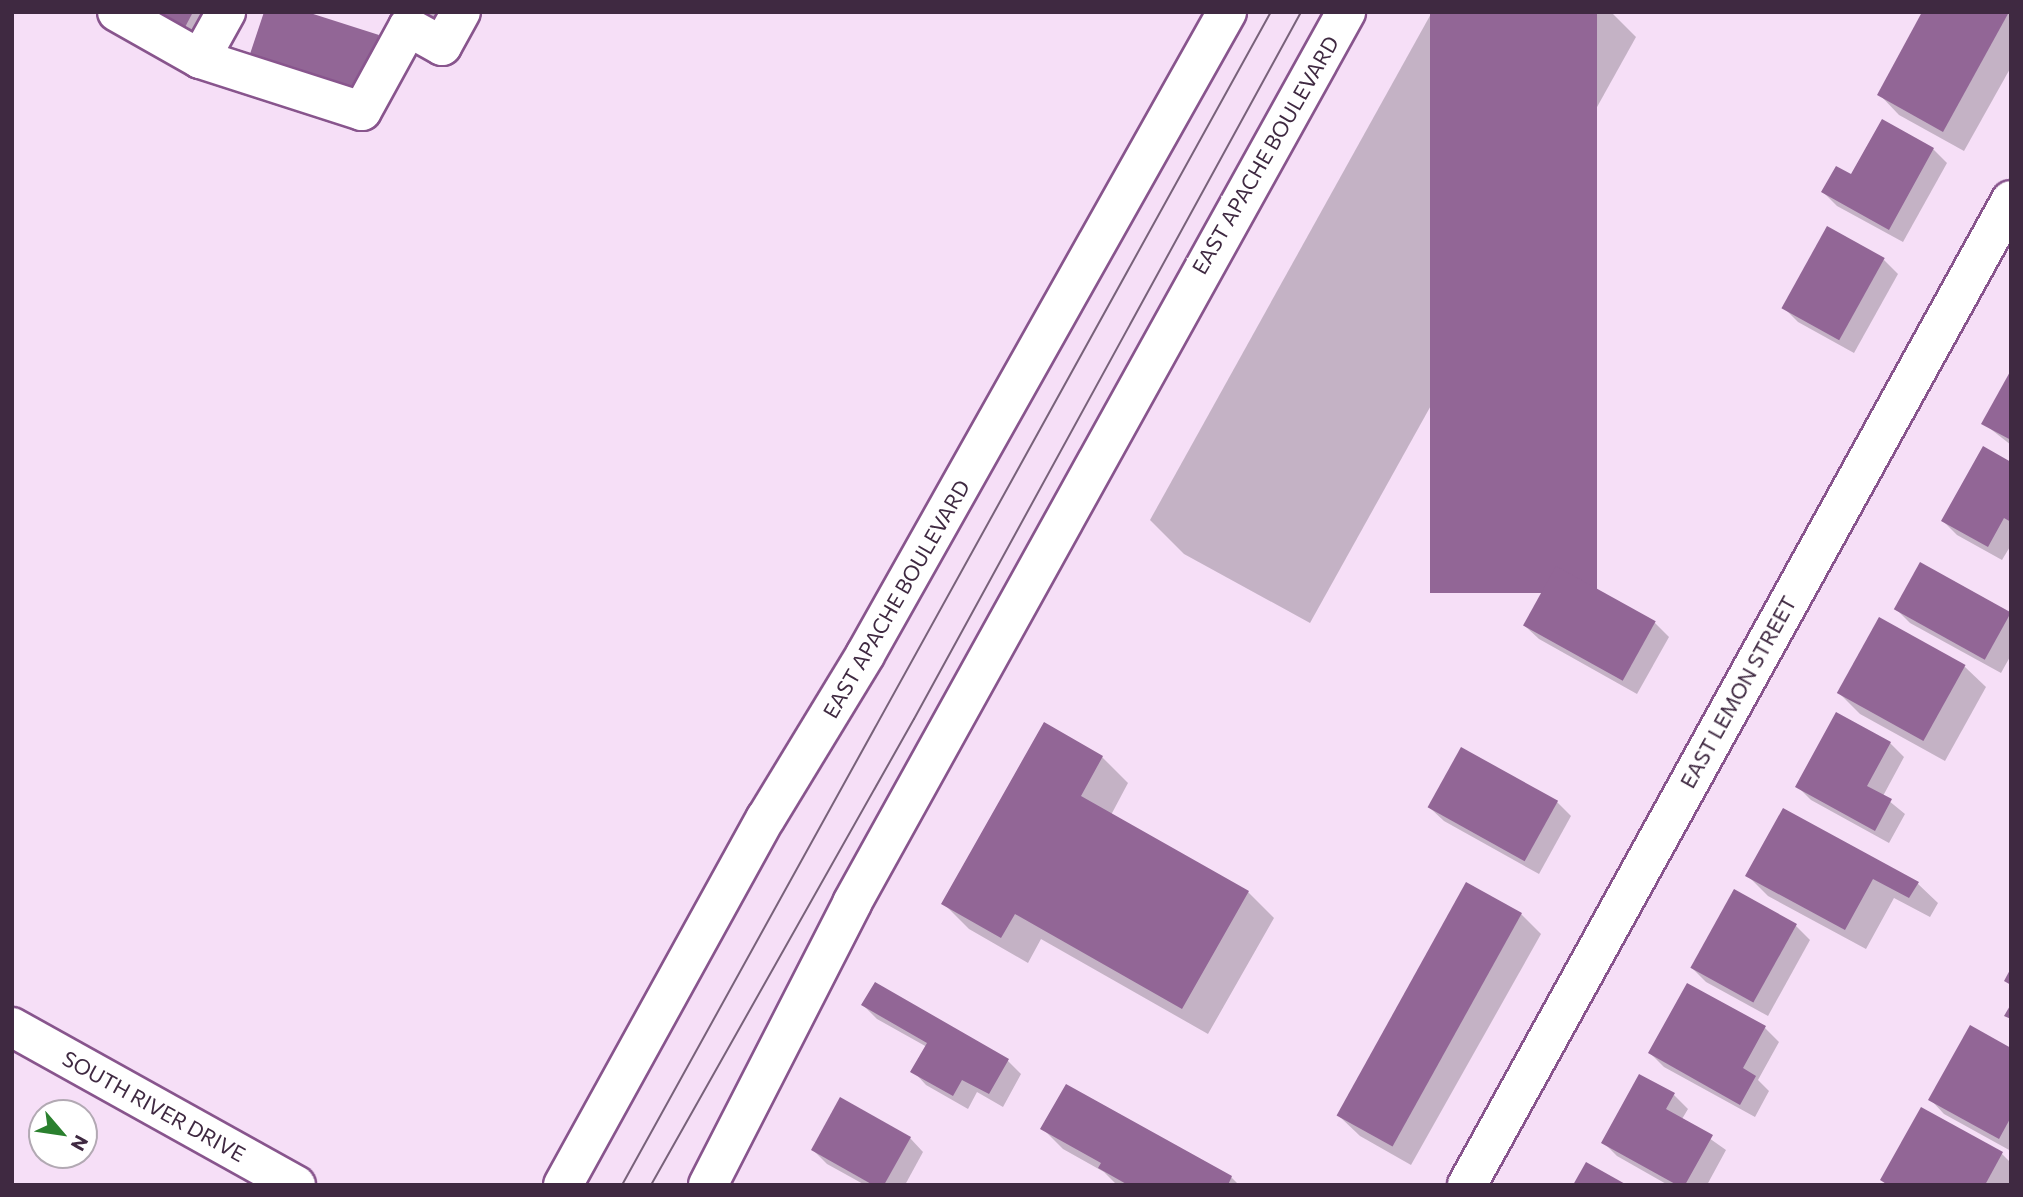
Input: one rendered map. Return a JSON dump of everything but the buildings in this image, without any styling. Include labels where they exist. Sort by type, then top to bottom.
[{"type":"main road","points":[[117,12],[200,59],[362,111],[408,27],[442,46],[461,12]]},
{"type":"main road","points":[[200,59],[226,12]]},
{"type":"main road","name":"EAST APACHE BOULEVARD","points":[[563,1185],[766,818],[865,655],[1227,12]]},
{"type":"main road","name":"EAST APACHE BOULEVARD","points":[[708,1185],[852,903],[1346,12]]},
{"type":"main road","name":"EAST LEMON STREET","points":[[1467,1185],[2011,200]]},
{"type":"main road","name":"SOUTH RIVER DRIVE","points":[[12,1027],[296,1185]]},
{"type":"tram line","points":[[622,1185],[1271,12]]},
{"type":"tram line","points":[[651,1185],[914,719],[1301,12]]}]
